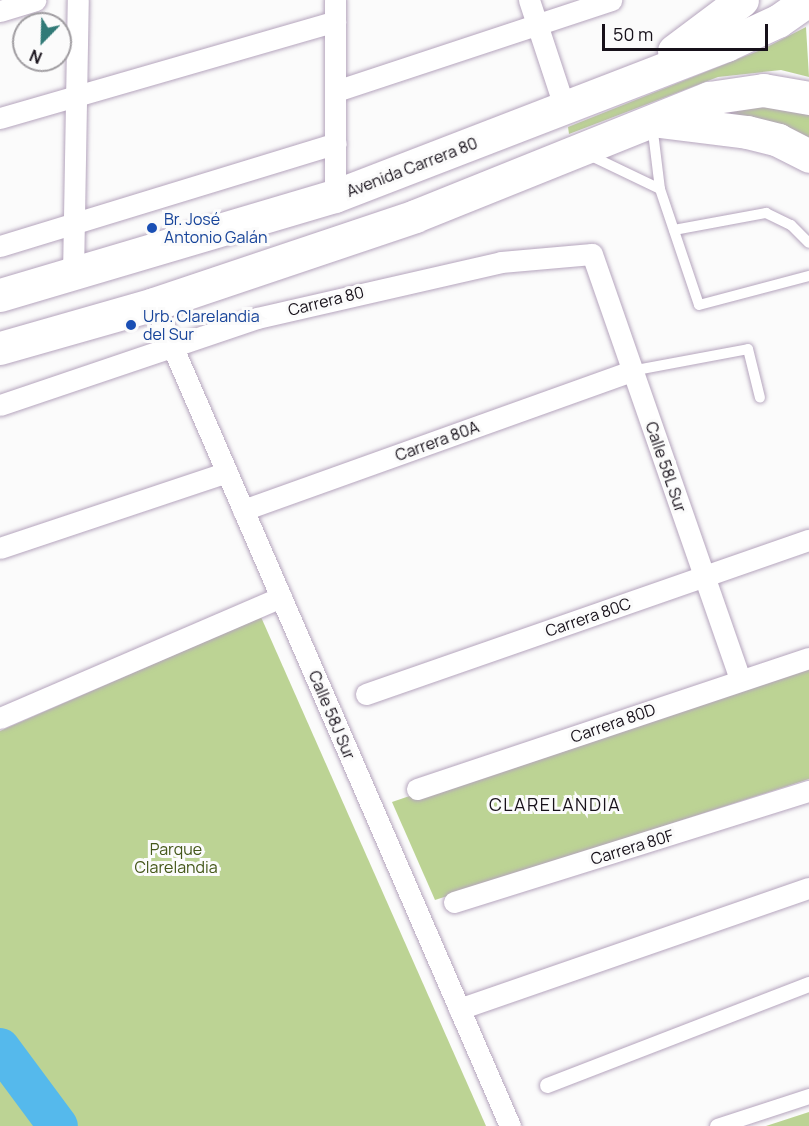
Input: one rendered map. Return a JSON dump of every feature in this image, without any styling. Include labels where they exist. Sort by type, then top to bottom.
[{"type":"main road","points":[[599,92],[667,55],[742,0]]},
{"type":"main road","name":"Avenida Carrera 80","points":[[0,295],[335,196],[599,92],[726,45],[778,21],[808,0]]},
{"type":"main road","points":[[0,348],[154,304],[415,216],[709,98],[739,91],[763,90],[809,98]]},
{"type":"main road","points":[[651,121],[747,132],[778,140],[809,156]]},
{"type":"street","points":[[0,10],[35,0]]},
{"type":"street","points":[[73,274],[78,0]]},
{"type":"street","points":[[529,0],[564,106]]},
{"type":"street","points":[[336,91],[611,0]]},
{"type":"street","points":[[0,118],[76,96],[335,10],[335,196]]},
{"type":"street","points":[[0,246],[336,143]]},
{"type":"street","name":"Carrera 80","points":[[0,405],[257,318],[423,278],[501,262],[592,254]]},
{"type":"street","name":"Calle 58L Sur","points":[[592,254],[740,680]]},
{"type":"street","name":"Calle 58J Sur","points":[[154,304],[510,1126]]},
{"type":"street","name":"Carrera 80A","points":[[243,510],[631,371]]},
{"type":"street","points":[[0,548],[227,472]]},
{"type":"street","name":"Carrera 80C","points":[[366,694],[809,540]]},
{"type":"street","points":[[0,718],[281,597]]},
{"type":"street","name":"Carrera 80D","points":[[417,789],[809,658]]},
{"type":"street","name":"Carrera 80F","points":[[454,902],[809,791]]},
{"type":"street","points":[[459,1009],[809,888]]},
{"type":"street","points":[[547,1085],[809,984]]},
{"type":"street","points":[[717,1126],[809,1096]]},
{"type":"lane","points":[[651,121],[660,189],[699,305],[809,276]]},
{"type":"lane","points":[[580,151],[660,189]]},
{"type":"lane","points":[[674,230],[766,213],[791,225],[809,243]]},
{"type":"lane","points":[[631,371],[748,350],[760,398]]},
{"type":"green space","points":[[806,27],[809,77],[781,70],[718,77],[569,134],[568,127],[763,49]]},
{"type":"green space","points":[[768,102],[809,111],[809,139],[704,116]]},
{"type":"green space","name":"Parque Clarelandia","points":[[261,617],[486,1126],[0,1126],[0,731]]},
{"type":"green space","points":[[809,660],[809,779],[435,900],[392,802]]},
{"type":"green space","points":[[809,1112],[809,1126],[766,1126]]},
{"type":"waterway","points":[[0,1048],[58,1126]]},
{"type":"place","name":"Br. José Antonio Galán","points":[[152,228]]},
{"type":"place","name":"Urb. Clarelandia del Sur","points":[[131,325]]},
{"type":"district","name":"CLARELANDIA","points":[[555,804]]}]
